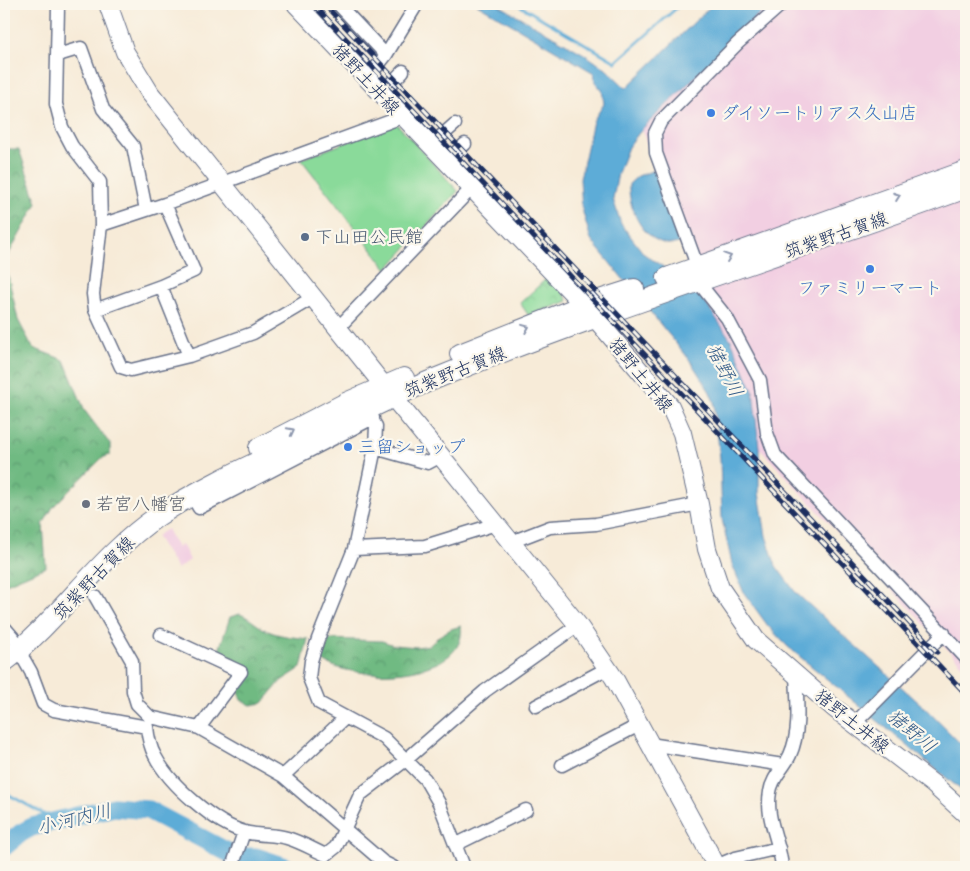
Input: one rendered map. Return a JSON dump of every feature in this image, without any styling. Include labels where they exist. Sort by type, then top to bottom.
[{"type":"main road","points":[[108,4],[126,52],[150,93],[578,626],[608,668],[716,867]]},
{"type":"main road","name":"猪野土井線","points":[[296,4],[589,311],[670,406],[682,433],[699,504],[707,548],[720,588],[756,640],[796,675],[859,719],[966,814]]},
{"type":"main road","name":"筑紫野古賀線","points":[[691,277],[966,172]]},
{"type":"main road","name":"筑紫野古賀線","points":[[4,662],[11,640],[43,612],[98,551],[150,506],[348,402],[442,376],[589,311],[966,188]]},
{"type":"main road","name":"筑紫野古賀線","points":[[11,640],[49,624],[110,556],[158,516],[192,496],[370,414],[389,391]]},
{"type":"street","points":[[61,4],[58,7],[56,104],[62,126],[72,146],[100,182],[101,225],[93,294],[95,310],[121,367],[131,370],[189,356],[254,333],[314,297]]},
{"type":"street","points":[[338,4],[386,55]]},
{"type":"street","points":[[367,79],[386,55],[418,4]]},
{"type":"street","points":[[782,4],[738,42],[661,121],[655,133],[656,153],[691,277],[727,318],[760,380],[767,433],[775,455],[966,658]]},
{"type":"street","points":[[58,55],[81,48],[102,109],[133,146],[146,210]]},
{"type":"street","points":[[381,94],[403,71]]},
{"type":"street","points":[[101,225],[165,204],[402,117]]},
{"type":"street","points":[[430,146],[455,124]]},
{"type":"street","points":[[446,162],[465,144]]},
{"type":"street","points":[[338,328],[471,189]]},
{"type":"street","points":[[95,310],[162,286],[194,270],[165,204]]},
{"type":"street","points":[[162,286],[189,356]]},
{"type":"street","points":[[370,414],[376,426],[375,448],[354,549],[318,639],[311,661],[309,678],[319,703],[384,738],[425,779],[439,803],[464,867]]},
{"type":"street","points":[[375,448],[428,463],[441,456]]},
{"type":"street","points":[[511,542],[550,527],[596,524],[699,504]]},
{"type":"street","points":[[354,549],[425,546],[496,524]]},
{"type":"street","points":[[95,596],[132,661],[133,691],[137,704],[148,722],[149,741],[155,757],[169,776],[192,799],[221,821],[243,834],[288,838],[326,855],[336,847],[360,795],[407,759],[485,691],[578,626]]},
{"type":"street","points":[[859,719],[944,633]]},
{"type":"street","points":[[162,635],[241,672],[199,728]]},
{"type":"street","points":[[11,640],[31,672],[43,704],[54,710],[199,728],[283,776],[344,830],[383,862],[393,867]]},
{"type":"street","points":[[536,706],[608,668]]},
{"type":"street","points":[[782,867],[779,848],[772,827],[769,802],[772,782],[790,756],[795,738],[798,710],[796,675]]},
{"type":"street","points":[[283,776],[344,718]]},
{"type":"street","points":[[562,765],[639,725]]},
{"type":"street","points":[[650,744],[783,766]]},
{"type":"street","points":[[455,846],[526,810]]},
{"type":"street","points":[[233,866],[243,834]]},
{"type":"street","points":[[716,867],[735,858],[779,848]]},
{"type":"shaded area","points":[[769,4],[966,4],[966,669],[759,448],[753,391],[731,340],[696,289],[642,129]]},
{"type":"shaded area","points":[[167,529],[177,548],[182,544],[190,560],[177,569],[156,536]]},
{"type":"green space","points":[[397,124],[458,191],[387,269],[301,159]]},
{"type":"green space","points":[[4,149],[19,149],[37,203],[5,261],[18,320],[33,348],[64,360],[85,411],[110,444],[110,455],[102,458],[53,507],[43,524],[46,567],[4,585]]},
{"type":"green space","points":[[547,278],[562,290],[568,301],[529,316],[520,303]]},
{"type":"green space","points":[[240,614],[274,633],[308,639],[301,668],[281,681],[263,703],[251,705],[241,700],[237,689],[247,668],[218,653],[230,617]]},
{"type":"green space","points":[[461,626],[458,644],[446,658],[428,667],[405,672],[356,672],[336,667],[322,660],[329,639],[382,641],[394,645],[417,647],[430,645],[439,636]]},
{"type":"water","name":"猪野川","points":[[477,4],[497,4],[584,54],[606,69],[626,88],[713,4],[769,4],[642,129],[628,147],[618,173],[613,199],[621,224],[644,254],[696,289],[731,340],[753,391],[759,448],[759,493],[766,536],[776,566],[796,593],[925,708],[966,749],[966,794],[787,646],[768,626],[744,593],[732,564],[722,519],[720,458],[714,402],[710,392],[689,359],[591,240],[582,209],[580,179],[593,121],[604,104],[602,90],[595,82],[594,73]]},
{"type":"water","points":[[658,169],[683,242],[669,244],[658,241],[643,229],[634,212],[629,193],[629,184],[638,176]]},
{"type":"waterway","points":[[517,4],[616,62],[681,4]]},
{"type":"waterway","points":[[4,792],[56,821]]},
{"type":"waterway","name":"小河内川","points":[[4,847],[21,833],[32,827],[114,807],[148,810],[237,857],[256,857],[286,867]]},
{"type":"railway","points":[[313,4],[966,694]]},
{"type":"railway","points":[[324,4],[937,652]]},
{"type":"place","name":"ダイソートリアス久山店","points":[[711,113]]},
{"type":"place","name":"下山田公民館","points":[[305,237]]},
{"type":"place","name":"ファミリーマート","points":[[870,269]]},
{"type":"place","name":"三留ショップ","points":[[348,447]]},
{"type":"place","name":"若宮八幡宮","points":[[86,504]]}]
